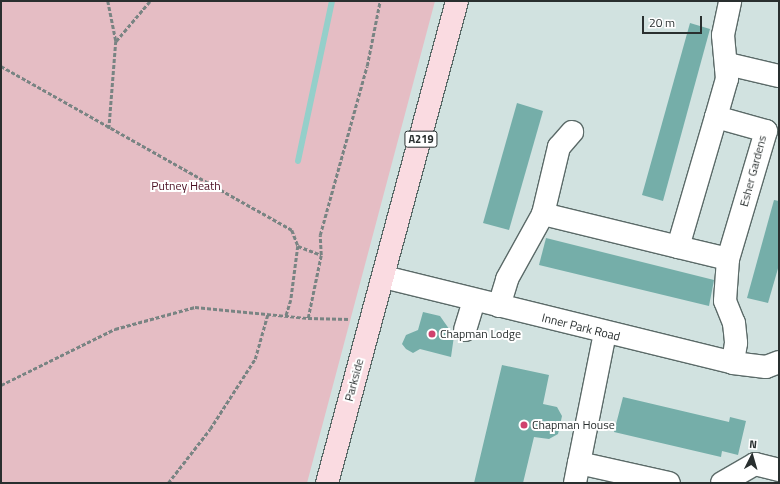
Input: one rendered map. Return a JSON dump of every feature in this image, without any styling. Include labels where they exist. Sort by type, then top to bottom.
[{"type":"main road","name":"A219","points":[[384,277],[457,1]]},
{"type":"main road","name":"Parkside","points":[[327,483],[384,277]]},
{"type":"street","points":[[678,247],[727,79],[723,35],[730,1]]},
{"type":"street","points":[[726,67],[732,65],[779,76]]},
{"type":"street","name":"Esher Gardens","points":[[716,117],[766,131],[728,259],[725,301],[734,323],[736,344],[733,363]]},
{"type":"street","points":[[499,306],[507,279],[543,214],[559,147],[572,132]]},
{"type":"street","points":[[543,214],[728,259]]},
{"type":"street","name":"Inner Park Road","points":[[384,277],[606,333],[733,363],[766,367],[779,362]]},
{"type":"street","points":[[465,330],[474,300]]},
{"type":"street","points":[[606,333],[577,473],[669,483]]},
{"type":"street","points":[[722,483],[755,464],[779,470]]},
{"type":"path","points":[[108,1],[116,41],[109,129]]},
{"type":"path","points":[[116,41],[150,1]]},
{"type":"path","points":[[308,318],[321,254],[320,235],[367,66],[380,1]]},
{"type":"path","points":[[1,66],[109,129],[292,230],[298,246],[292,294],[286,316]]},
{"type":"path","points":[[298,246],[321,254]]},
{"type":"path","points":[[1,385],[115,329],[194,307],[308,318],[355,319]]},
{"type":"path","points":[[168,483],[210,429],[255,359],[268,313]]},
{"type":"green space","name":"Putney Heath","points":[[1,1],[435,1],[307,483],[1,483]]},
{"type":"building","points":[[690,23],[710,29],[663,201],[642,195]]},
{"type":"building","points":[[517,103],[543,111],[509,230],[483,223]]},
{"type":"building","points":[[774,200],[779,201],[779,265],[768,303],[747,298]]},
{"type":"building","points":[[546,238],[714,280],[709,306],[539,265]]},
{"type":"building","name":"Chapman Lodge","points":[[423,312],[440,316],[454,336],[451,357],[420,349],[413,353],[406,349],[402,344],[406,335],[418,330]]},
{"type":"building","name":"Chapman House","points":[[502,365],[549,375],[543,404],[557,407],[562,416],[558,434],[549,439],[534,437],[523,483],[474,483]]},
{"type":"building","points":[[623,397],[729,422],[730,417],[746,421],[738,455],[722,451],[721,457],[614,432]]},
{"type":"waterway","points":[[298,161],[332,1]]},
{"type":"place","name":"Chapman Lodge","points":[[432,334]]},
{"type":"place","name":"Chapman House","points":[[524,425]]}]
